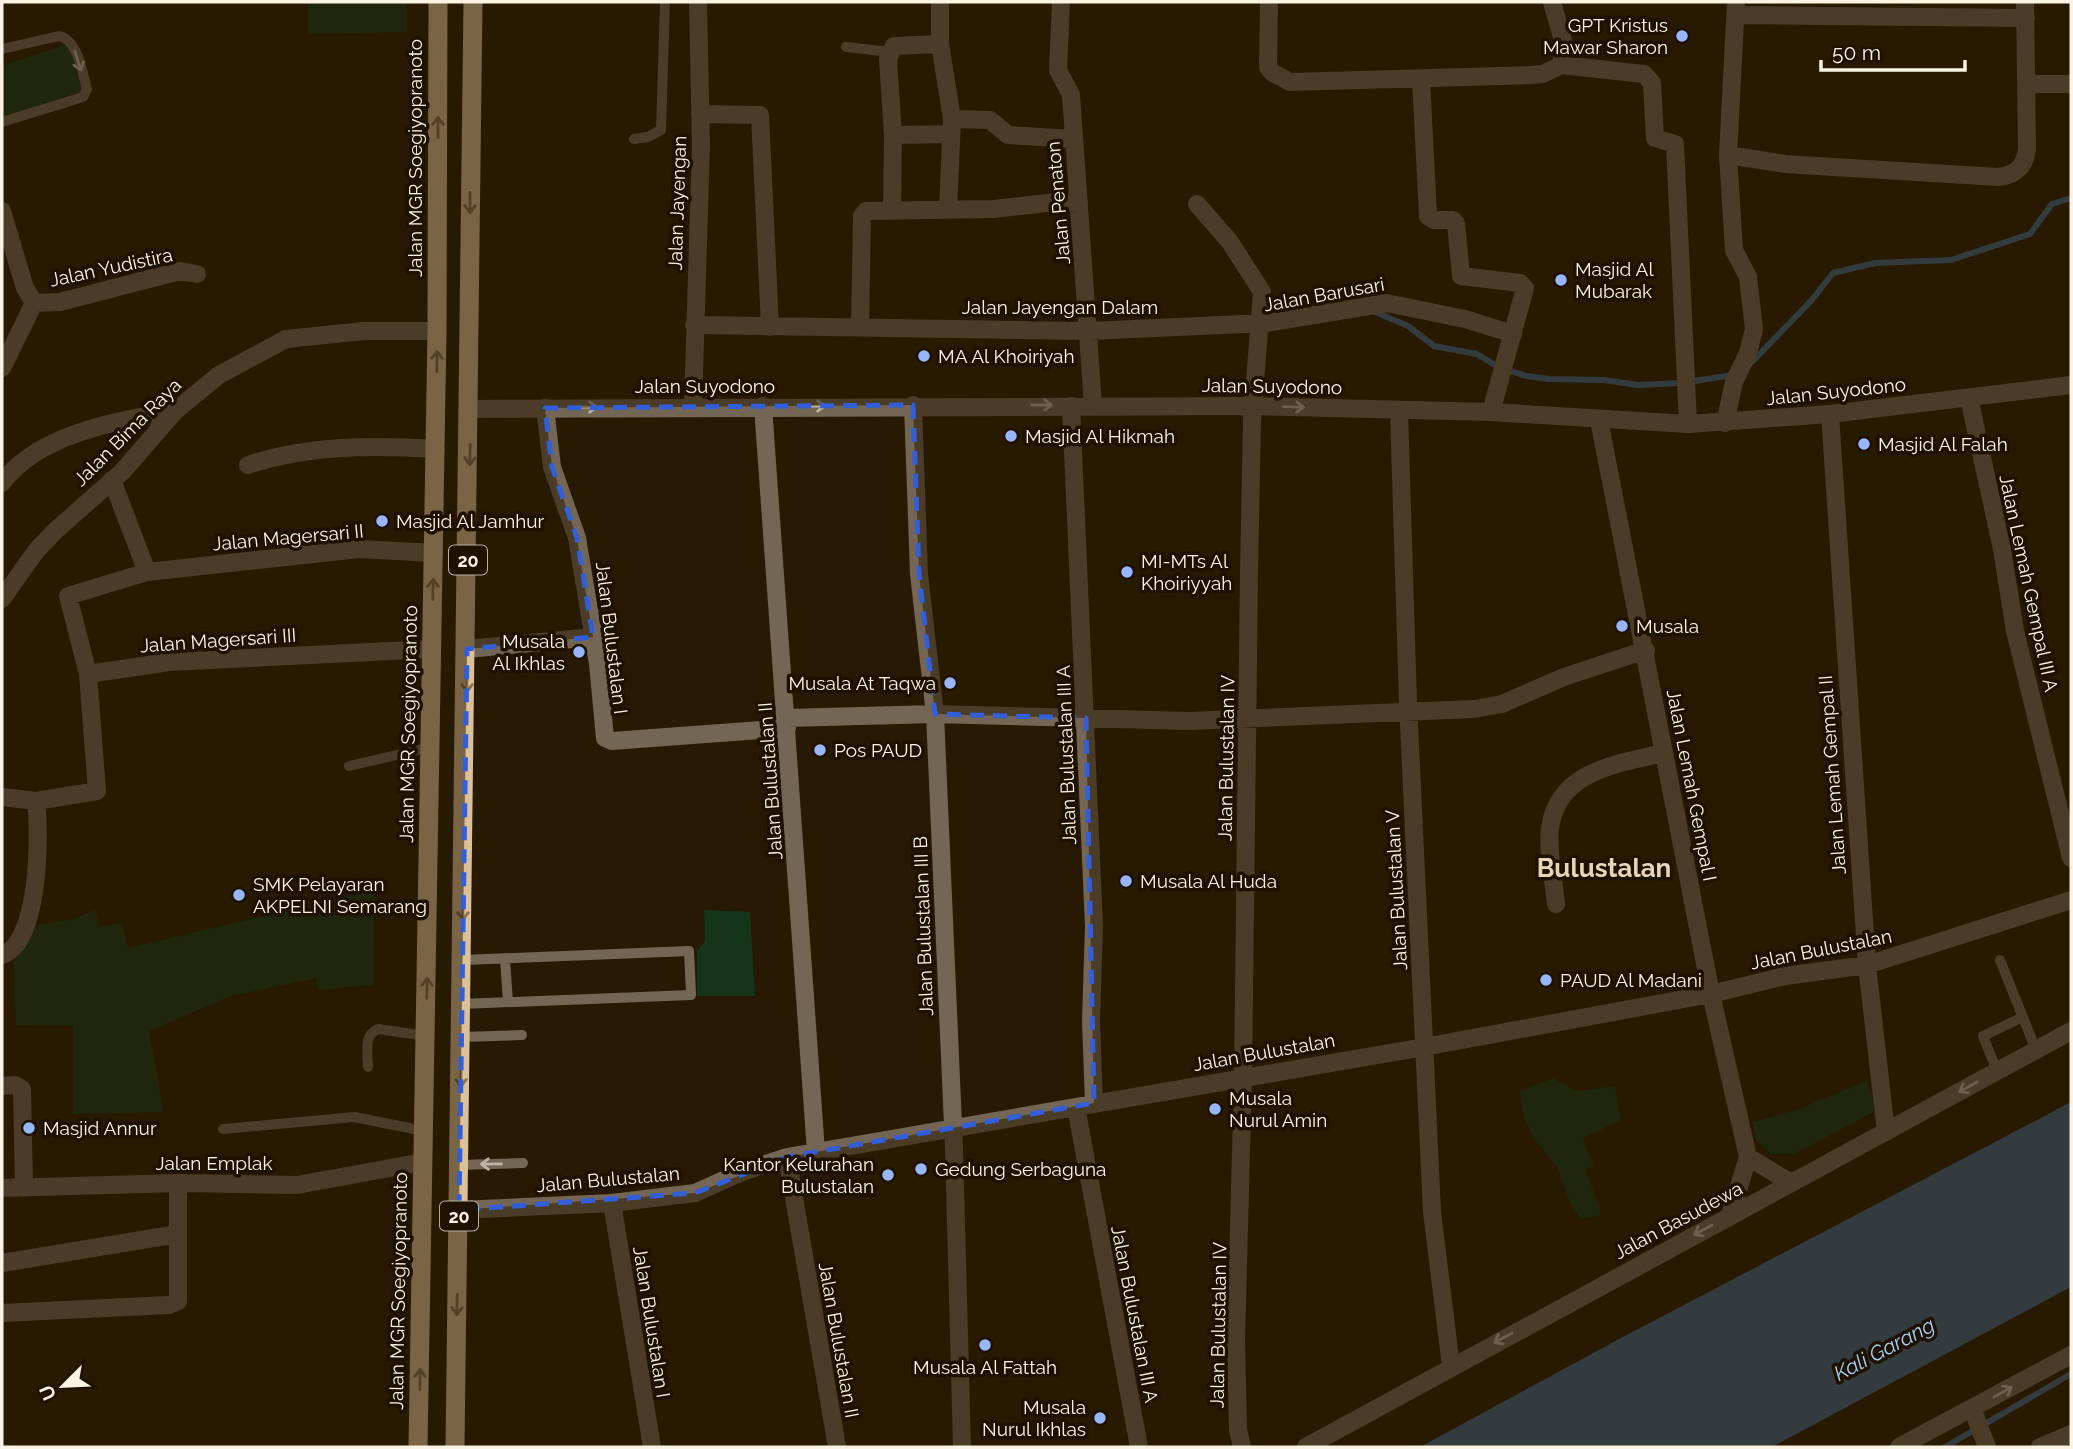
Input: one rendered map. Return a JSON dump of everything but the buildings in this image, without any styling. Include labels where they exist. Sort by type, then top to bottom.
[{"type":"highway","name":"Jalan MGR Soegiyopranoto","points":[[418,1447],[434,552],[438,2]]},
{"type":"highway","name":"20","points":[[456,1447],[473,2]]},
{"type":"street","name":"Jalan Jayengan","points":[[693,406],[700,114],[698,2]]},
{"type":"street","points":[[940,2],[940,44],[951,126],[948,210]]},
{"type":"street","name":"Jalan Penaton","points":[[1061,2],[1058,71],[1071,95],[1093,405]]},
{"type":"street","points":[[1269,2],[1268,67],[1273,73],[1290,82],[1543,74],[1561,65],[1644,74],[1652,83],[1655,138],[1672,141],[1677,149],[1688,424]]},
{"type":"street","points":[[1552,2],[1564,44],[1561,65]]},
{"type":"street","points":[[1725,423],[1737,375],[1748,353],[1754,329],[1748,277],[1734,250],[1728,155],[1736,9],[2026,10],[2027,149],[2018,170],[1998,177],[1785,164],[1728,155]]},
{"type":"street","points":[[892,210],[890,52],[894,46],[940,44]]},
{"type":"street","points":[[1421,79],[1428,216],[1434,220],[1454,220],[1456,223],[1461,276],[1523,284],[1513,334],[1491,412]]},
{"type":"street","points":[[2027,83],[2071,84]]},
{"type":"street","points":[[700,114],[760,115],[770,325]]},
{"type":"street","points":[[893,135],[990,120],[1008,135],[1073,139]]},
{"type":"street","points":[[860,325],[862,216],[871,209],[948,210],[1056,202],[1079,203]]},
{"type":"street","points":[[1197,204],[1230,242],[1259,286],[1261,316]]},
{"type":"street","name":"Jalan Yudistira","points":[[2,211],[24,288],[34,303]]},
{"type":"street","name":"Jalan Yudistira","points":[[34,303],[60,302],[180,271],[197,274]]},
{"type":"street","name":"Jalan Yudistira","points":[[2,368],[34,303]]},
{"type":"street","name":"Jalan Barusari","points":[[1254,406],[1261,316],[1402,304],[1513,334]]},
{"type":"street","name":"Jalan Jayengan Dalam","points":[[694,325],[860,325],[1089,331],[1261,316]]},
{"type":"street","name":"Jalan Bima Raya","points":[[2,599],[36,551],[112,480],[175,411],[219,375],[286,339],[365,331],[437,331]]},
{"type":"street","name":"Jalan Suyodono","points":[[470,409],[913,405],[1254,406],[1491,412],[1688,424],[1830,414],[2071,385]]},
{"type":"street","name":"Jalan Lemah Gempal III A","points":[[1969,398],[2003,549],[2015,631],[2071,858]]},
{"type":"street","name":"Jalan Bulustalan III B","points":[[913,405],[919,574],[935,714],[953,1129],[962,1447]]},
{"type":"street","name":"Jalan Bulustalan II","points":[[763,406],[816,1152]]},
{"type":"street","name":"Jalan Bulustalan III A","points":[[1071,406],[1094,926],[1091,1021],[1094,1103]]},
{"type":"street","name":"Jalan Bulustalan IV","points":[[1242,1447],[1238,1430],[1236,1340],[1254,406]]},
{"type":"street","name":"Jalan Bulustalan I","points":[[545,408],[552,467],[577,538],[606,738],[612,741],[787,723]]},
{"type":"street","points":[[2,483],[21,463],[61,441],[109,424],[175,411]]},
{"type":"street","name":"Jalan Bulustalan V","points":[[1399,411],[1409,714],[1432,1212],[1451,1366]]},
{"type":"street","name":"Jalan Lemah Gempal II","points":[[1830,414],[1867,965],[1886,1132]]},
{"type":"street","name":"Jalan Lemah Gempal I","points":[[1599,420],[1711,994],[1748,1157],[1730,1216]]},
{"type":"street","points":[[248,465],[314,450],[435,449]]},
{"type":"street","points":[[112,480],[146,572]]},
{"type":"street","name":"Jalan Magersari II","points":[[88,674],[68,596],[146,572],[359,549],[434,552]]},
{"type":"street","points":[[467,649],[593,637]]},
{"type":"street","name":"Jalan Magersari III","points":[[88,674],[169,662],[432,649]]},
{"type":"street","points":[[787,723],[935,714],[1189,721],[1409,714],[1502,704],[1564,677],[1646,650]]},
{"type":"street","points":[[2,797],[36,801],[93,794],[97,790],[88,674]]},
{"type":"street","points":[[1556,904],[1550,828],[1572,786],[1595,770],[1663,753]]},
{"type":"street","points":[[2,954],[16,948],[24,933],[40,853],[36,801]]},
{"type":"street","name":"Jalan Bulustalan","points":[[459,1210],[612,1203],[695,1193],[742,1171],[787,1157],[1424,1047],[1711,994],[1785,976],[1867,965],[2071,900]]},
{"type":"street","name":"Jalan Basudewa","points":[[1306,1447],[2071,1031]]},
{"type":"street","points":[[2,1086],[15,1085],[22,1089],[24,1188]]},
{"type":"street","name":"Jalan Bulustalan III A","points":[[1076,1107],[1139,1447]]},
{"type":"street","name":"Jalan Bulustalan II","points":[[787,1157],[837,1447]]},
{"type":"street","points":[[1748,1157],[1791,1183]]},
{"type":"street","name":"Jalan Emplak","points":[[2,1188],[178,1183],[297,1185],[423,1162]]},
{"type":"street","points":[[2,1313],[174,1304],[180,1297],[178,1183]]},
{"type":"street","name":"Jalan Bulustalan I","points":[[612,1203],[652,1447]]},
{"type":"street","points":[[2,1263],[178,1234]]},
{"type":"street","points":[[1899,1447],[1975,1416],[2071,1355]]},
{"type":"street","points":[[1975,1416],[1987,1447]]},
{"type":"street","points":[[2039,1447],[2071,1434]]},
{"type":"lane","points":[[635,139],[648,137],[661,130],[665,2]]},
{"type":"lane","points":[[2,49],[59,36],[66,37],[74,47],[87,89],[83,97],[2,122]]},
{"type":"lane","points":[[846,47],[890,52]]},
{"type":"lane","points":[[349,766],[430,747]]},
{"type":"lane","points":[[462,1003],[691,995],[689,951],[463,960]]},
{"type":"lane","points":[[505,959],[508,1002]]},
{"type":"lane","points":[[2000,960],[2036,1050]]},
{"type":"lane","points":[[1997,1071],[1983,1036],[2023,1017]]},
{"type":"lane","points":[[368,1067],[367,1038],[371,1032],[378,1029],[426,1036]]},
{"type":"lane","points":[[462,1037],[522,1035]]},
{"type":"lane","points":[[223,1129],[354,1117],[424,1131]]},
{"type":"lane","points":[[459,1165],[523,1163]]},
{"type":"highlighted area","points":[[913,405],[919,574],[935,714],[1086,718],[1094,1103],[787,1157],[695,1193],[459,1210],[467,649],[593,637],[577,538],[552,467],[545,408]]},
{"type":"green space","points":[[308,2],[406,2],[407,32],[308,34]]},
{"type":"green space","points":[[68,44],[84,91],[2,118],[2,66]]},
{"type":"green space","points":[[374,890],[373,985],[317,990],[316,978],[231,996],[149,1031],[164,1112],[73,1114],[73,1026],[16,1025],[14,961],[35,925],[73,919],[95,910],[99,926],[122,923],[128,948]]},
{"type":"green space","points":[[704,910],[750,912],[755,996],[697,996],[697,951],[705,941]]},
{"type":"green space","points":[[1553,1078],[1576,1091],[1615,1086],[1621,1120],[1583,1138],[1594,1167],[1585,1169],[1601,1211],[1599,1216],[1580,1218],[1570,1203],[1557,1167],[1534,1139],[1524,1118],[1520,1091]]},
{"type":"green space","points":[[1867,1081],[1876,1111],[1794,1154],[1771,1154],[1756,1140],[1753,1122],[1799,1109]]},
{"type":"water","name":"Kali Garang","points":[[2071,1102],[2071,1287],[1772,1447],[1420,1447],[1621,1338]]},
{"type":"waterway","points":[[1748,366],[1811,301],[1833,273],[1875,263],[1951,260],[2030,234],[2052,204],[2071,198]]},
{"type":"waterway","points":[[1373,311],[1408,326],[1434,346],[1477,354],[1498,367],[1526,376],[1604,380],[1638,385],[1682,383],[1733,375]]},
{"type":"waterway","points":[[1945,1447],[2071,1374]]},
{"type":"place","name":"GPT Kristus Mawar Sharon","points":[[1682,36]]},
{"type":"place","name":"Masjid Al Mubarak","points":[[1561,280]]},
{"type":"place","name":"MA Al Khoiriyah","points":[[924,356]]},
{"type":"place","name":"Masjid Al Hikmah","points":[[1011,436]]},
{"type":"place","name":"Masjid Al Falah","points":[[1864,444]]},
{"type":"place","name":"Masjid Al Jamhur","points":[[382,521]]},
{"type":"place","name":"MI-MTs Al Khoiriyyah","points":[[1127,572]]},
{"type":"place","name":"Musala","points":[[1622,626]]},
{"type":"place","name":"Musala Al Ikhlas","points":[[579,652]]},
{"type":"place","name":"Musala At Taqwa","points":[[950,683]]},
{"type":"place","name":"Pos PAUD","points":[[820,750]]},
{"type":"place","name":"Musala Al Huda","points":[[1126,881]]},
{"type":"place","name":"SMK Pelayaran AKPELNI Semarang","points":[[239,895]]},
{"type":"place","name":"PAUD Al Madani","points":[[1546,980]]},
{"type":"place","name":"Musala Nurul Amin","points":[[1215,1109]]},
{"type":"place","name":"Masjid Annur","points":[[29,1128]]},
{"type":"place","name":"Gedung Serbaguna","points":[[921,1169]]},
{"type":"place","name":"Kantor Kelurahan Bulustalan","points":[[888,1175]]},
{"type":"place","name":"Musala Al Fattah","points":[[985,1345]]},
{"type":"place","name":"Musala Nurul Ikhlas","points":[[1100,1418]]},
{"type":"district","name":"Bulustalan","points":[[1604,868]]}]
